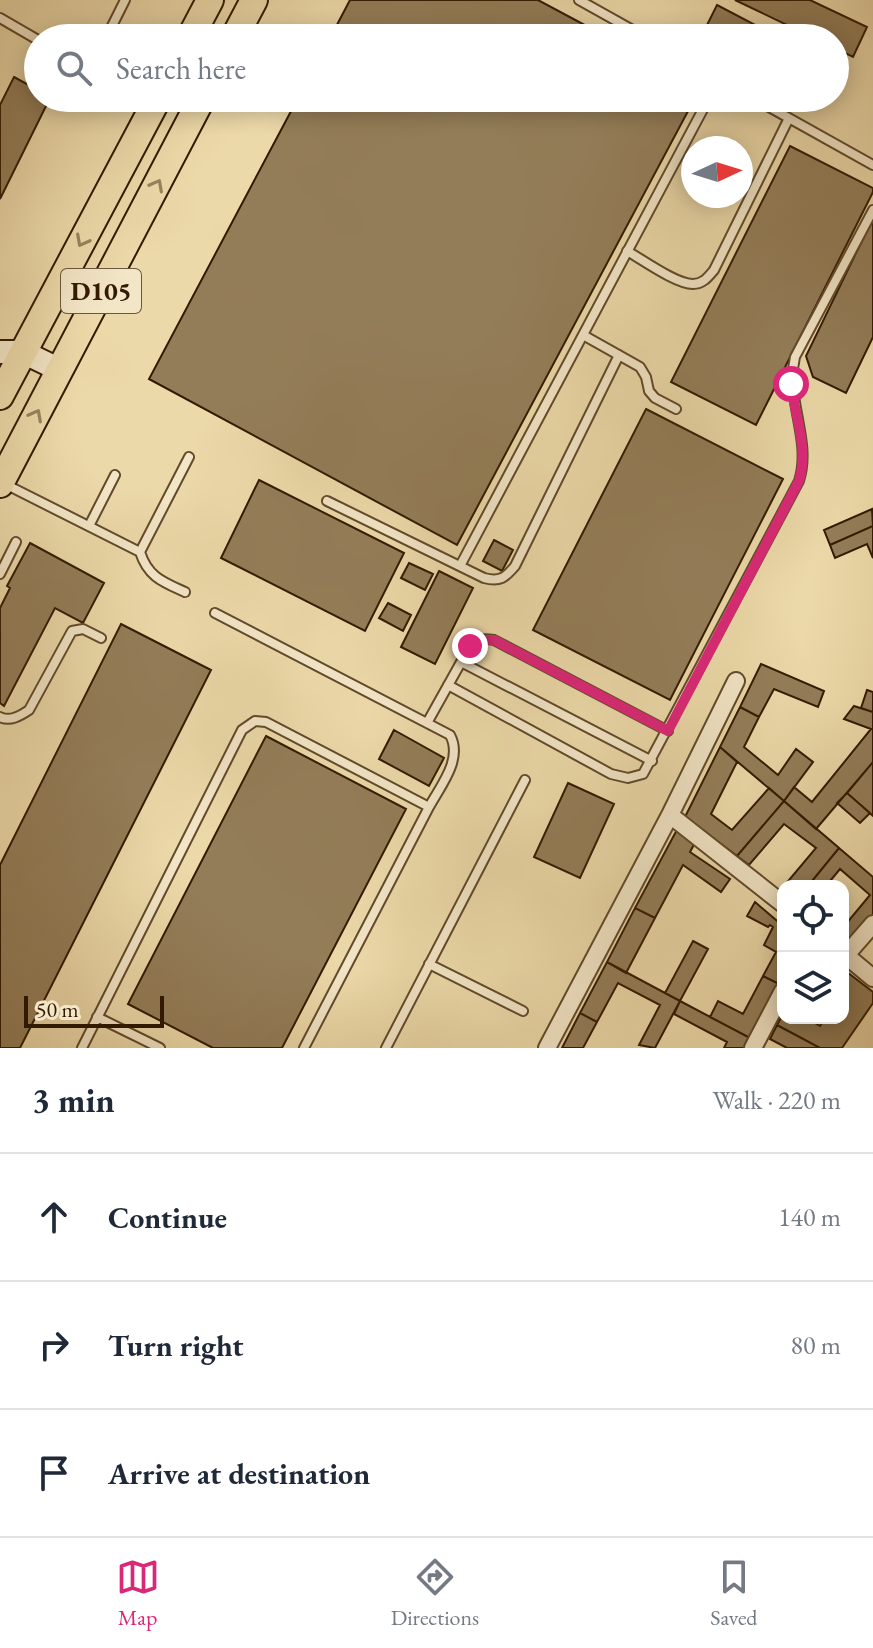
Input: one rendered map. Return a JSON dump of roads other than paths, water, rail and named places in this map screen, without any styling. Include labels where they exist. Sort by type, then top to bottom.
[{"type":"main road","points":[[197,24],[210,0]]},
{"type":"main road","points":[[241,24],[254,0]]},
{"type":"main road","name":"D105","points":[[0,396],[12,352],[144,112]]},
{"type":"main road","name":"D105","points":[[0,483],[195,112]]},
{"type":"main road","points":[[12,352],[60,370]]},
{"type":"street","points":[[547,1048],[670,815],[736,681]]},
{"type":"street","points":[[670,815],[777,899]]},
{"type":"street","points":[[846,952],[873,924]]},
{"type":"street","points":[[849,958],[873,978]]},
{"type":"street","points":[[753,1048],[777,1002]]},
{"type":"lane","points":[[113,24],[125,0]]},
{"type":"lane","points":[[579,0],[622,24]]},
{"type":"lane","points":[[0,18],[24,32]]},
{"type":"lane","points":[[460,566],[701,112]]},
{"type":"lane","points":[[778,112],[873,165]]},
{"type":"lane","points":[[627,251],[681,282],[694,284],[704,281],[714,270],[789,118]]},
{"type":"lane","points":[[448,685],[619,777],[643,774],[799,481],[804,453],[791,384],[795,357],[873,210]]},
{"type":"lane","points":[[583,335],[644,371],[649,391],[655,398],[676,409]]},
{"type":"lane","points":[[327,501],[460,566],[495,581],[506,578],[515,566],[619,355]]},
{"type":"lane","points":[[140,552],[189,457]]},
{"type":"lane","points":[[89,526],[115,475]]},
{"type":"lane","points":[[0,483],[140,552],[148,572],[154,578],[185,592]]},
{"type":"lane","points":[[0,574],[16,542]]},
{"type":"lane","points":[[215,613],[450,735],[455,745],[455,757],[304,1048]]},
{"type":"lane","points":[[0,717],[17,717],[29,710],[72,631],[83,629],[101,638]]},
{"type":"lane","points":[[427,723],[470,646],[477,640],[494,640],[668,731]]},
{"type":"lane","points":[[461,662],[652,761]]},
{"type":"lane","points":[[82,1048],[242,730],[248,724],[266,722],[429,807]]},
{"type":"lane","points":[[386,1048],[525,780]]},
{"type":"lane","points":[[429,964],[523,1011]]},
{"type":"lane","points":[[97,1017],[160,1048]]}]
